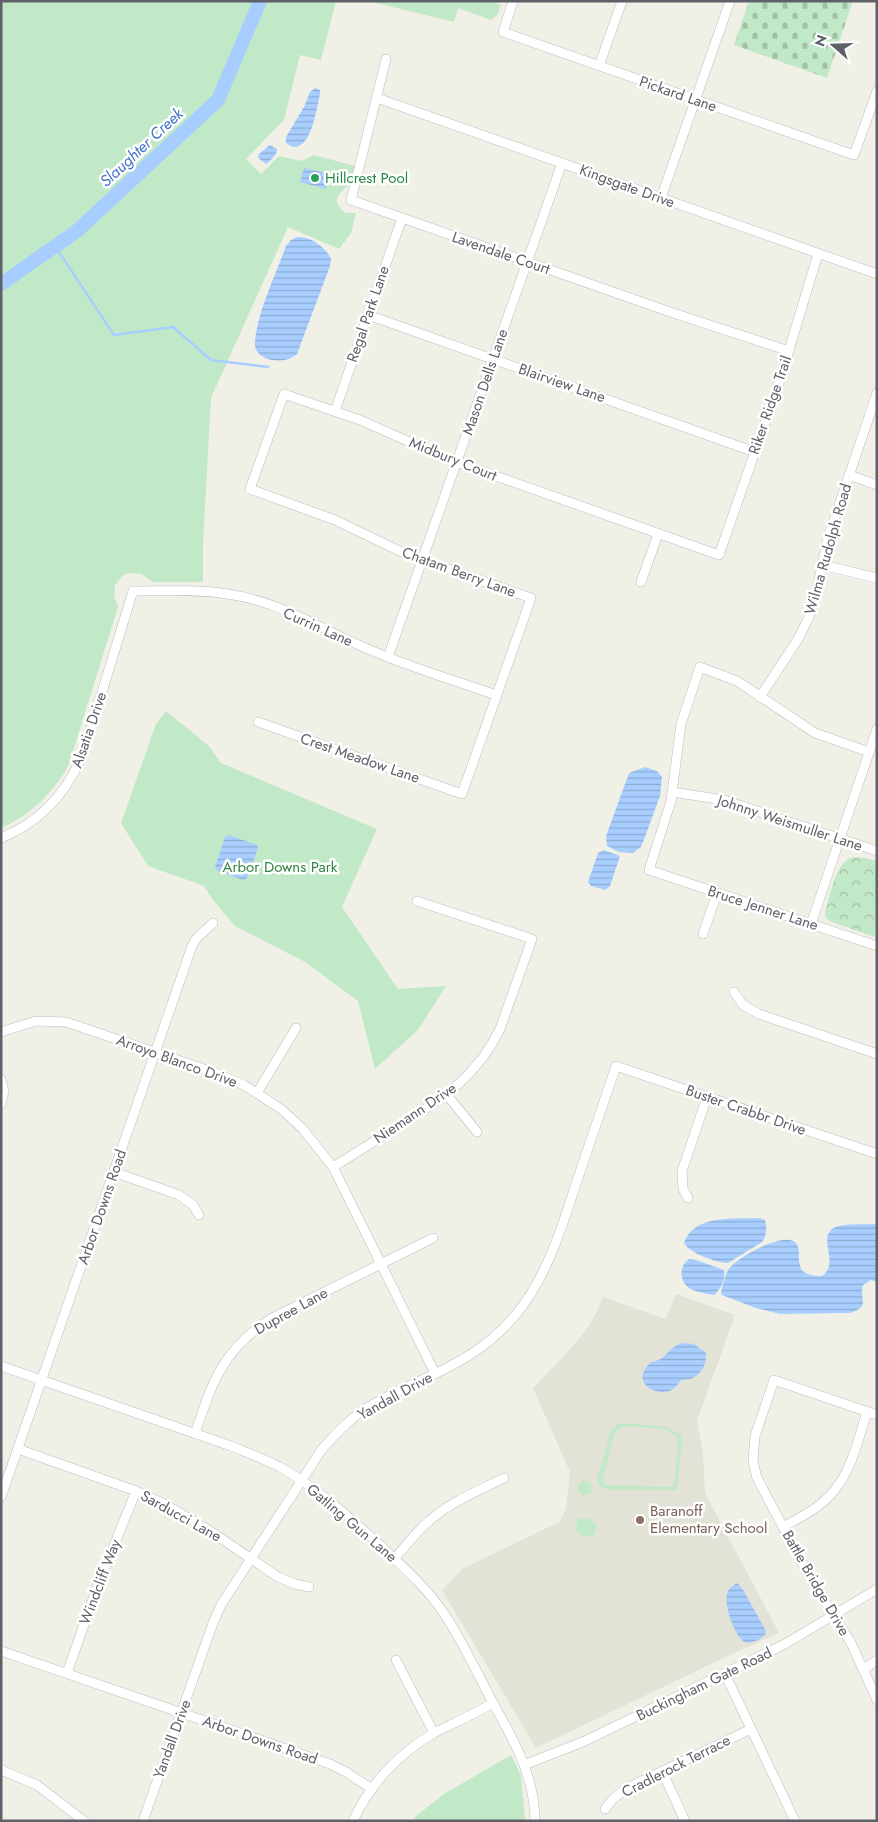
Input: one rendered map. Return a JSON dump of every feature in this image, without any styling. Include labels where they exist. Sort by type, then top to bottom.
[{"type":"street","name":"Pickard Lane","points":[[513,1],[503,32],[854,155],[877,91]]},
{"type":"street","points":[[599,66],[622,1]]},
{"type":"street","points":[[661,198],[730,1]]},
{"type":"street","name":"Lavendale Court","points":[[386,58],[351,200],[674,313],[789,351]]},
{"type":"street","name":"Kingsgate Drive","points":[[377,98],[877,274]]},
{"type":"street","name":"Mason Dells Lane","points":[[388,657],[562,163]]},
{"type":"street","name":"Regal Park Lane","points":[[335,411],[402,218]]},
{"type":"street","name":"Riker Ridge Trail","points":[[719,555],[789,351],[818,254]]},
{"type":"street","name":"Blairview Lane","points":[[368,315],[755,452]]},
{"type":"street","name":"Wilma Rudolph Road","points":[[760,697],[804,628],[814,603],[831,530],[877,393]]},
{"type":"street","name":"Midbury Court","points":[[250,489],[284,394],[369,424],[457,463],[719,555]]},
{"type":"street","points":[[849,475],[877,485]]},
{"type":"street","name":"Chatam Berry Lane","points":[[250,489],[335,520],[374,540],[422,560],[531,598],[462,794]]},
{"type":"street","points":[[640,582],[658,534]]},
{"type":"street","points":[[822,565],[877,578]]},
{"type":"street","name":"Currin Lane","points":[[133,592],[199,591],[246,598],[294,615],[388,657],[496,695]]},
{"type":"street","name":"Alsatia Drive","points":[[1,838],[31,822],[56,800],[66,786],[83,754],[133,592]]},
{"type":"street","points":[[672,792],[681,724],[700,667],[728,677],[815,733],[869,752]]},
{"type":"street","name":"Crest Meadow Lane","points":[[258,722],[462,794]]},
{"type":"street","points":[[811,924],[877,729]]},
{"type":"street","name":"Johnny Weismuller Lane","points":[[672,792],[724,800],[877,851]]},
{"type":"street","name":"Bruce Jenner Lane","points":[[672,792],[669,810],[649,870],[877,946]]},
{"type":"street","points":[[703,934],[717,893]]},
{"type":"street","name":"Niemann Drive","points":[[333,1167],[447,1095],[478,1065],[494,1041],[506,1015],[532,940],[417,901]]},
{"type":"street","name":"Arbor Downs Road","points":[[1,1497],[192,946],[196,939],[213,924]]},
{"type":"street","points":[[734,992],[743,1005],[758,1014],[877,1054]]},
{"type":"street","name":"Arroyo Blanco Drive","points":[[1,1032],[36,1021],[66,1022],[221,1075],[257,1093],[281,1109],[302,1128],[333,1167],[435,1373]]},
{"type":"street","points":[[257,1093],[296,1028]]},
{"type":"street","name":"Buster Crabbr Drive","points":[[616,1066],[877,1154]]},
{"type":"street","name":"Yandall Drive","points":[[143,1821],[221,1605],[322,1449],[352,1419],[373,1405],[470,1355],[490,1340],[520,1310],[535,1288],[554,1248],[616,1066]]},
{"type":"street","points":[[1,1079],[4,1091],[1,1104]]},
{"type":"street","points":[[447,1095],[476,1132]]},
{"type":"street","points":[[688,1198],[683,1189],[682,1171],[707,1097]]},
{"type":"street","points":[[114,1172],[179,1194],[193,1205],[199,1215]]},
{"type":"street","name":"Dupree Lane","points":[[194,1434],[209,1391],[229,1355],[239,1343],[272,1318],[432,1238]]},
{"type":"street","name":"Gatling Gun Lane","points":[[1,1366],[262,1459],[302,1481],[344,1513],[416,1579],[443,1612],[512,1735],[524,1765],[533,1796],[535,1821]]},
{"type":"street","name":"Battle Bridge Drive","points":[[872,1413],[774,1380],[757,1428],[753,1446],[754,1461],[762,1489],[808,1574],[851,1644],[877,1700]]},
{"type":"street","points":[[783,1527],[822,1503],[836,1490],[846,1473],[872,1413]]},
{"type":"street","name":"Sarducci Lane","points":[[18,1449],[136,1491],[182,1513],[287,1581],[309,1588]]},
{"type":"street","points":[[394,1559],[428,1522],[442,1511],[504,1478]]},
{"type":"street","name":"Windcliff Way","points":[[67,1673],[98,1585],[136,1491]]},
{"type":"street","name":"Buckingham Gate Road","points":[[524,1765],[585,1741],[725,1674],[785,1644],[877,1589]]},
{"type":"street","name":"Arbor Downs Road","points":[[1,1651],[330,1764],[372,1789]]},
{"type":"street","points":[[396,1660],[434,1734]]},
{"type":"street","points":[[864,1669],[877,1660]]},
{"type":"street","points":[[725,1674],[795,1821]]},
{"type":"street","points":[[354,1821],[372,1789],[396,1761],[434,1734],[493,1703]]},
{"type":"street","name":"Cradlerock Terrace","points":[[605,1809],[625,1789],[751,1729]]},
{"type":"street","points":[[1,1770],[37,1785],[84,1821]]},
{"type":"street","points":[[662,1771],[685,1821]]},
{"type":"shaded area","name":"Baranoff Elementary School","points":[[676,1294],[735,1315],[697,1421],[703,1454],[705,1493],[779,1633],[536,1748],[442,1590],[462,1569],[559,1522],[566,1509],[570,1472],[533,1388],[586,1330],[597,1312],[603,1297],[666,1319]]},
{"type":"green space","points":[[1,1],[336,1],[321,60],[300,55],[284,120],[246,159],[261,174],[279,156],[302,161],[314,155],[355,166],[351,180],[338,196],[337,203],[346,213],[356,213],[351,233],[339,249],[288,227],[211,398],[203,544],[203,582],[153,582],[141,574],[129,573],[123,575],[115,585],[114,596],[118,607],[69,764],[63,775],[41,802],[1,828]]},
{"type":"green space","points":[[368,1],[491,1],[501,5],[497,15],[491,20],[458,8],[454,22]]},
{"type":"green space","points":[[749,1],[853,1],[827,78],[734,45]]},
{"type":"green space","name":"Arbor Downs Park","points":[[166,711],[209,746],[221,763],[377,829],[342,907],[398,989],[446,986],[418,1030],[375,1069],[358,1001],[305,962],[235,926],[204,886],[148,866],[121,823],[156,724]]},
{"type":"green space","points":[[853,857],[877,861],[875,937],[829,921],[825,916],[831,889],[838,873],[847,860]]},
{"type":"green space","points":[[618,1424],[667,1427],[680,1434],[682,1442],[677,1490],[608,1490],[599,1486],[597,1479],[611,1431]],"holes":[[[625,1426],[665,1429],[676,1436],[678,1444],[673,1487],[605,1485],[603,1479],[614,1434],[618,1429]]]},
{"type":"green space","points":[[582,1481],[588,1481],[592,1488],[588,1495],[582,1495],[578,1491],[578,1485]]},
{"type":"green space","points":[[580,1518],[589,1519],[597,1524],[595,1533],[591,1537],[582,1536],[576,1531],[577,1520]]},
{"type":"green space","points":[[511,1755],[521,1775],[525,1821],[413,1821],[416,1816],[444,1794]]},
{"type":"water","points":[[315,88],[320,90],[320,94],[311,130],[307,139],[301,145],[294,147],[286,143],[286,137],[304,107],[310,92]]},
{"type":"water","points":[[270,145],[277,149],[277,151],[266,164],[258,158],[259,154]]},
{"type":"water","name":"Hillcrest Pool","points":[[304,168],[330,174],[326,189],[300,182]]},
{"type":"water","points":[[297,237],[312,240],[325,250],[331,259],[330,266],[297,354],[285,360],[271,360],[259,354],[255,342],[256,331],[263,306],[286,246]]},
{"type":"water","points":[[645,767],[657,771],[662,777],[660,796],[641,847],[633,853],[619,852],[607,846],[606,836],[629,773]]},
{"type":"water","points":[[229,835],[257,845],[258,848],[247,878],[243,880],[218,871],[215,867],[225,837]]},
{"type":"water","points":[[604,850],[620,856],[610,886],[605,890],[591,886],[588,882],[598,853]]},
{"type":"water","points":[[760,1218],[765,1220],[766,1226],[766,1234],[762,1242],[728,1263],[704,1257],[691,1250],[684,1243],[696,1227],[706,1223],[717,1220]]},
{"type":"water","points":[[877,1224],[877,1282],[871,1280],[863,1285],[862,1305],[850,1313],[780,1314],[756,1308],[722,1295],[721,1292],[728,1270],[740,1259],[758,1248],[778,1241],[793,1241],[799,1250],[799,1262],[804,1272],[822,1276],[829,1264],[827,1243],[830,1231],[836,1227],[846,1225]]},
{"type":"water","points":[[689,1259],[724,1270],[722,1284],[714,1295],[695,1291],[683,1282],[682,1269]]},
{"type":"water","points":[[684,1343],[694,1344],[706,1353],[706,1360],[701,1371],[692,1379],[681,1380],[674,1388],[668,1391],[656,1391],[645,1384],[643,1372],[648,1365],[662,1358],[674,1347]]},
{"type":"water","points":[[737,1583],[742,1588],[766,1632],[762,1638],[750,1643],[747,1643],[738,1636],[731,1622],[727,1606],[728,1591]]},
{"type":"waterway","name":"Slaughter Creek","points":[[1,284],[77,231],[218,100],[260,1]]},
{"type":"waterway","points":[[55,246],[114,335],[173,327],[211,360],[268,367]]},
{"type":"place","name":"Hillcrest Pool","points":[[315,178]]},
{"type":"place","name":"Baranoff Elementary School","points":[[640,1520]]}]
